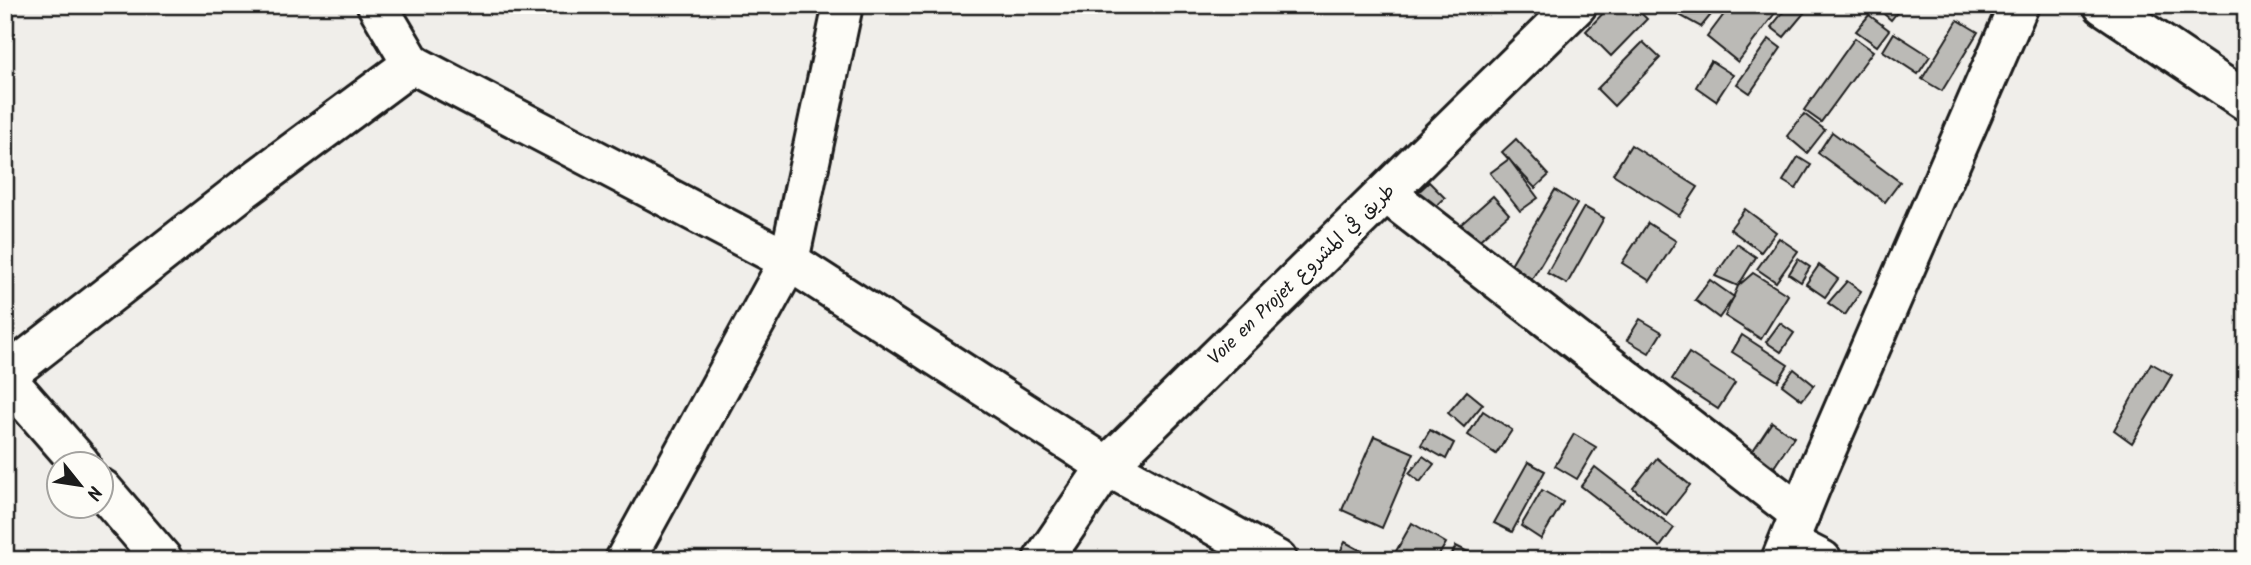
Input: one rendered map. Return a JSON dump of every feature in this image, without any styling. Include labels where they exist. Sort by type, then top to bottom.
[{"type":"street","points":[[377,5],[412,64],[789,261],[1107,466],[1277,560]]},
{"type":"street","points":[[625,560],[789,261],[843,5]]},
{"type":"street","name":"Voie en Projet طريق في المشروع","points":[[1043,560],[1107,466],[1577,5]]},
{"type":"street","points":[[1790,539],[2019,5]]},
{"type":"street","points":[[2103,5],[2246,101]]},
{"type":"street","points":[[67,449],[5,377],[244,189],[412,64]]},
{"type":"street","points":[[1385,193],[1790,539],[1822,560]]},
{"type":"street","points":[[116,505],[163,560]]},
{"type":"building","points":[[1611,5],[1633,5],[1647,19],[1611,56],[1586,31]]},
{"type":"building","points":[[1676,5],[1719,5],[1701,27],[1672,11]]},
{"type":"building","points":[[1731,5],[1781,5],[1738,62],[1707,37]]},
{"type":"building","points":[[1789,5],[1810,6],[1784,37],[1771,27]]},
{"type":"building","points":[[1877,5],[1903,5],[1891,20]]},
{"type":"building","points":[[1869,15],[1889,30],[1877,46],[1856,31]]},
{"type":"building","points":[[1958,20],[1978,32],[1942,91],[1922,79]]},
{"type":"building","points":[[1894,33],[1930,56],[1918,74],[1883,51]]},
{"type":"building","points":[[1855,38],[1873,51],[1821,122],[1804,110]]},
{"type":"building","points":[[1769,39],[1781,48],[1750,93],[1737,84]]},
{"type":"building","points":[[1643,42],[1660,58],[1614,106],[1597,89]]},
{"type":"building","points":[[1711,61],[1733,75],[1716,101],[1696,87]]},
{"type":"building","points":[[1804,114],[1825,130],[1807,153],[1787,136]]},
{"type":"building","points":[[1832,132],[1900,182],[1885,202],[1818,153]]},
{"type":"building","points":[[1516,139],[1549,175],[1535,188],[1502,152]]},
{"type":"building","points":[[1631,145],[1698,187],[1679,216],[1613,174]]},
{"type":"building","points":[[1798,157],[1811,165],[1796,189],[1783,181]]},
{"type":"building","points":[[1509,159],[1538,198],[1520,211],[1490,173]]},
{"type":"building","points":[[1429,182],[1445,198],[1426,216],[1411,199]]},
{"type":"building","points":[[1555,190],[1577,204],[1532,279],[1510,266]]},
{"type":"building","points":[[1493,196],[1509,214],[1475,244],[1459,226]]},
{"type":"building","points":[[1584,207],[1604,218],[1567,284],[1547,273]]},
{"type":"building","points":[[1745,209],[1776,232],[1761,252],[1730,229]]},
{"type":"building","points":[[1648,223],[1676,241],[1650,281],[1622,263]]},
{"type":"building","points":[[1779,238],[1798,251],[1776,282],[1757,269]]},
{"type":"building","points":[[1737,244],[1756,257],[1738,286],[1715,276]]},
{"type":"building","points":[[1798,259],[1810,267],[1801,282],[1789,274]]},
{"type":"building","points":[[1819,265],[1838,279],[1825,297],[1806,284]]},
{"type":"building","points":[[1753,273],[1788,295],[1761,339],[1725,316],[1738,286]]},
{"type":"building","points":[[1710,280],[1734,297],[1719,318],[1695,300]]},
{"type":"building","points":[[1847,281],[1861,291],[1845,315],[1828,303]]},
{"type":"building","points":[[1640,319],[1662,332],[1649,353],[1627,340]]},
{"type":"building","points":[[1780,323],[1794,333],[1781,352],[1766,342]]},
{"type":"building","points":[[1742,335],[1788,365],[1778,381],[1732,352]]},
{"type":"building","points":[[1689,353],[1735,383],[1718,409],[1672,379]]},
{"type":"building","points":[[2151,363],[2172,375],[2132,443],[2114,430]]},
{"type":"building","points":[[1794,369],[1814,385],[1802,400],[1782,385]]},
{"type":"building","points":[[1467,391],[1483,404],[1464,427],[1448,413]]},
{"type":"building","points":[[1483,411],[1512,430],[1496,454],[1468,435]]},
{"type":"building","points":[[1772,422],[1794,437],[1770,473],[1748,458]]},
{"type":"building","points":[[1430,430],[1454,443],[1446,459],[1421,445]]},
{"type":"building","points":[[1574,434],[1596,447],[1577,479],[1555,466]]},
{"type":"building","points":[[1374,436],[1414,453],[1382,528],[1342,510]]},
{"type":"building","points":[[1423,456],[1434,464],[1420,482],[1409,473]]},
{"type":"building","points":[[1657,458],[1690,485],[1666,515],[1633,488]]},
{"type":"building","points":[[1528,462],[1545,471],[1512,532],[1494,523]]},
{"type":"building","points":[[1595,467],[1674,528],[1660,547],[1581,486]]},
{"type":"building","points":[[1542,490],[1563,502],[1541,539],[1521,526]]},
{"type":"building","points":[[1412,523],[1446,543],[1436,560],[1391,560]]},
{"type":"building","points":[[1345,542],[1378,560],[1336,560]]},
{"type":"building","points":[[1456,546],[1484,560],[1449,560]]}]
